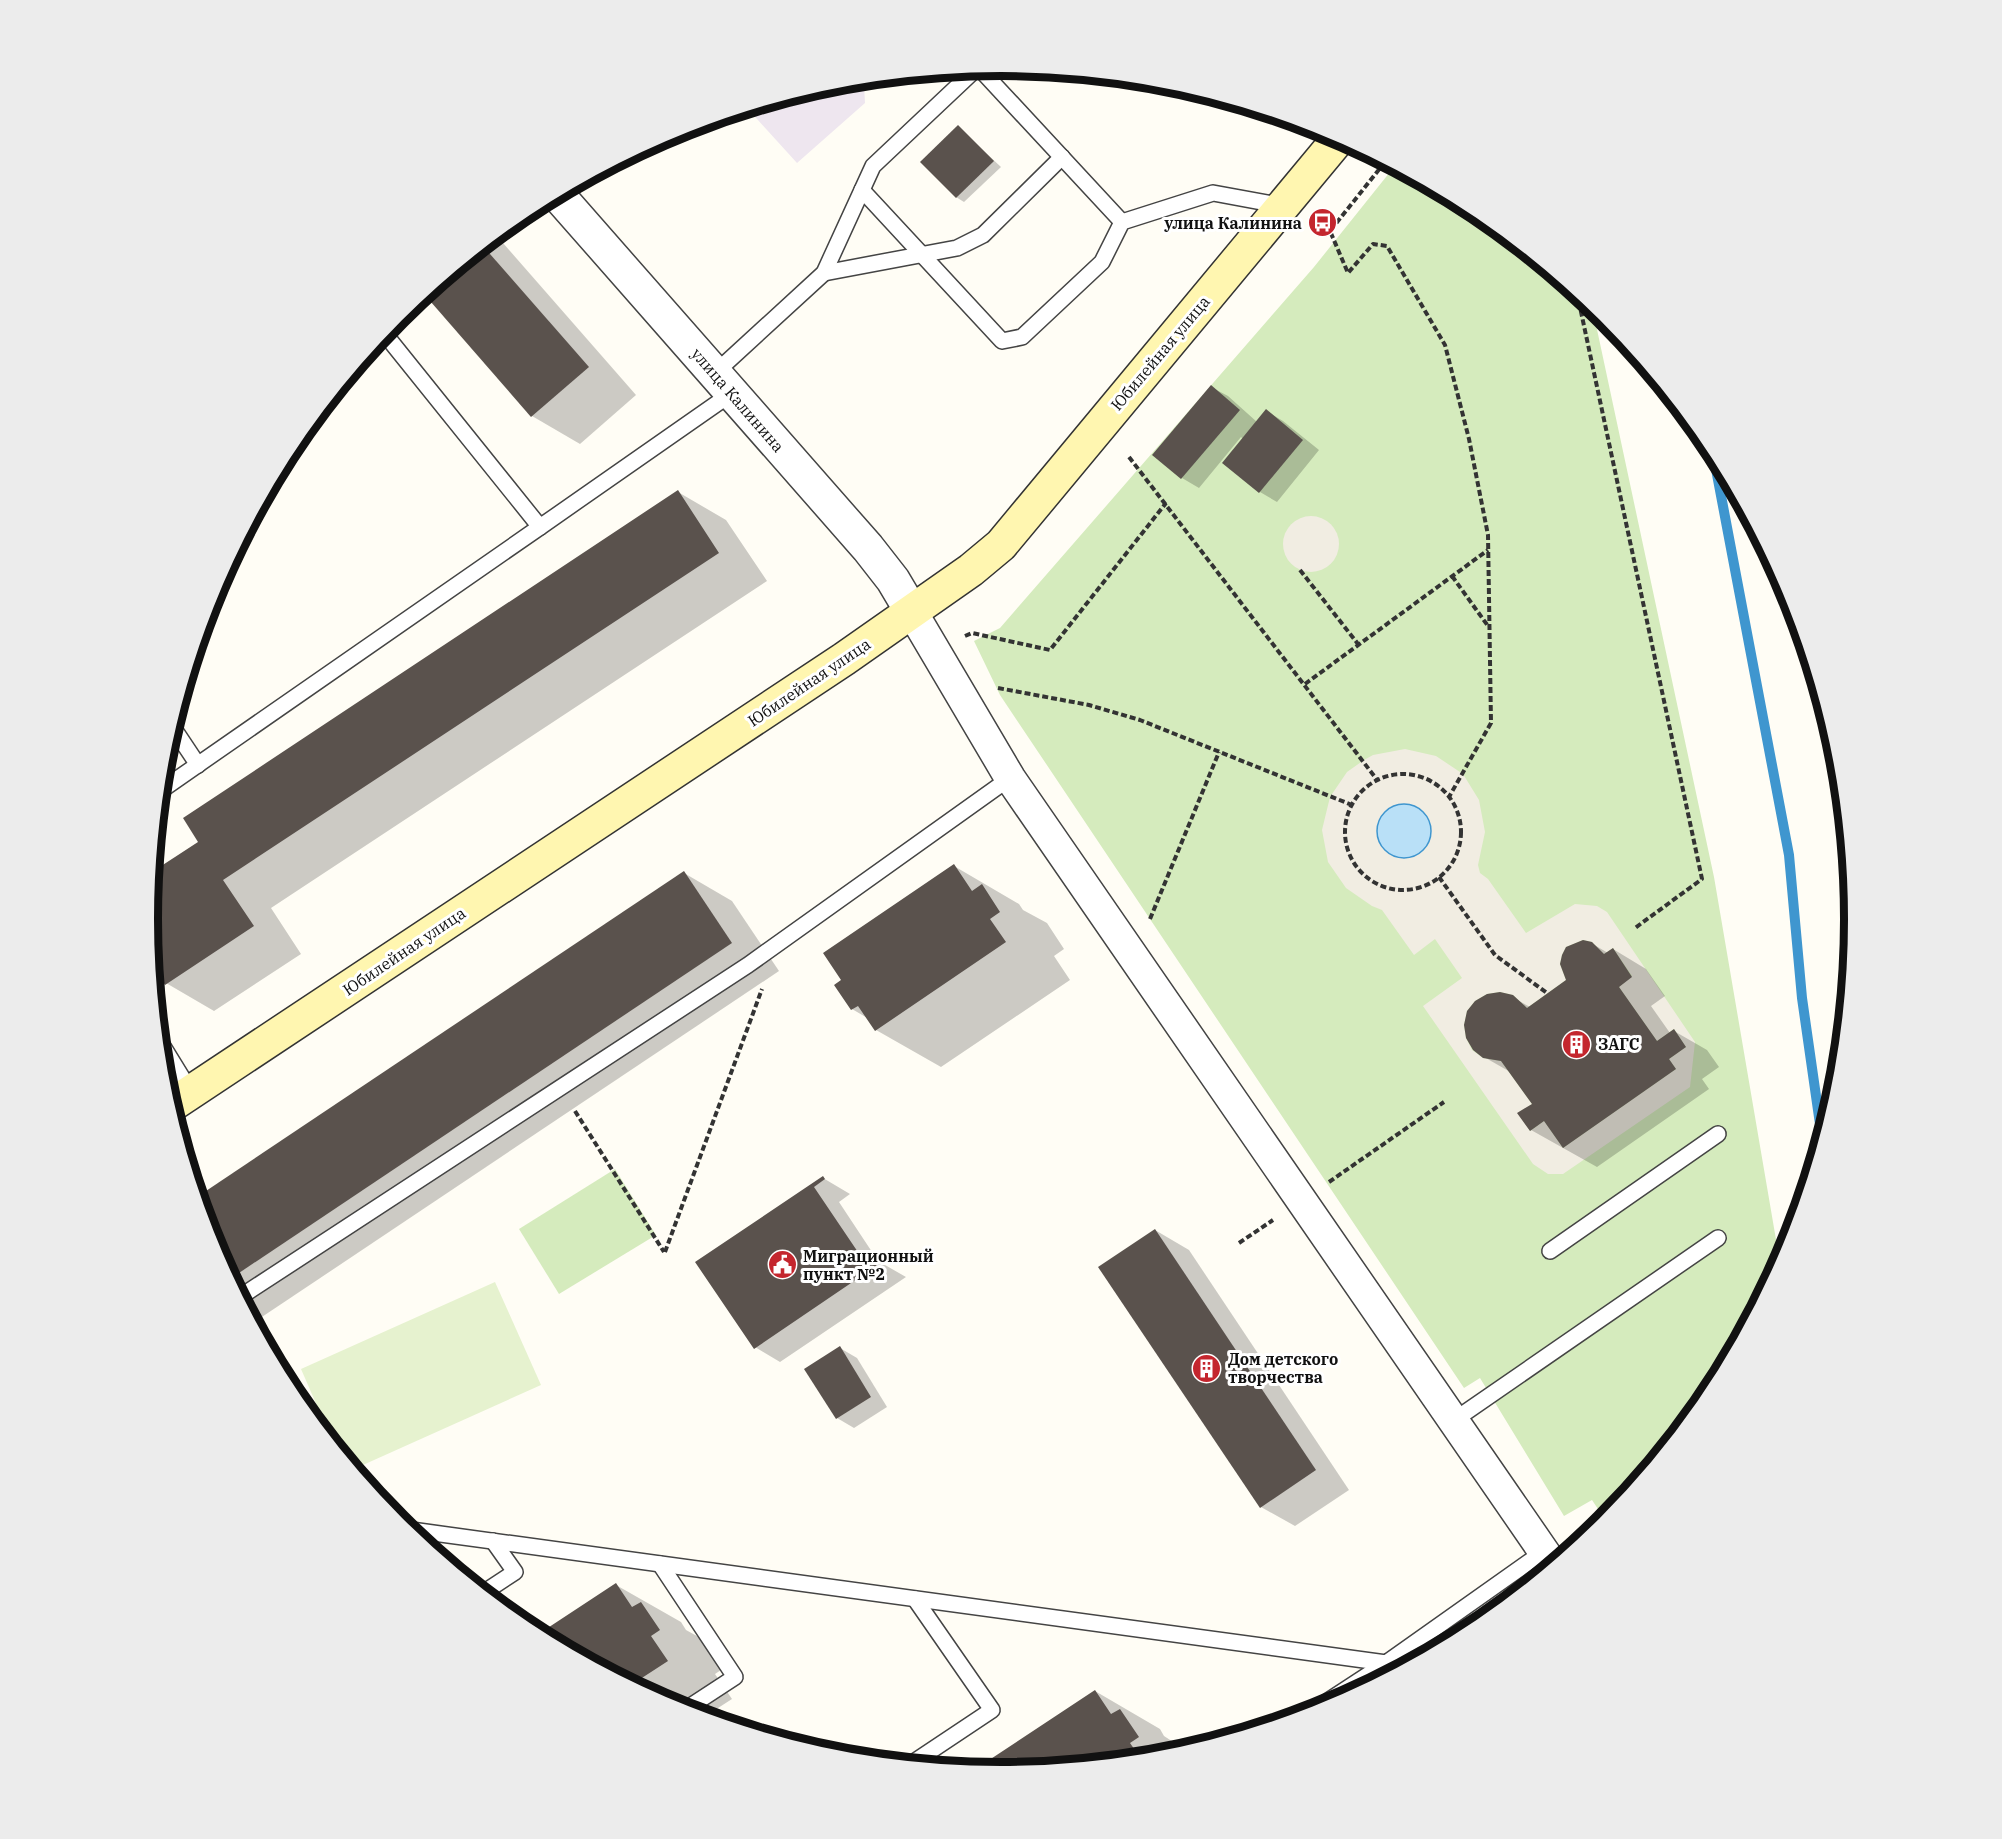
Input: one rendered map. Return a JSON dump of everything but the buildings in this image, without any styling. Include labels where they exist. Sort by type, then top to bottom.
[{"type":"main road","name":"Юбилейная улица","points":[[180,1099],[912,612],[971,570],[1001,545],[1333,145]]},
{"type":"street","name":"улица Калинина","points":[[562,200],[868,548],[893,580],[912,612]]},
{"type":"street","points":[[912,612],[1010,778],[1548,1559]]},
{"type":"lane","points":[[169,785],[540,526],[724,383],[824,273],[873,166],[968,77]]},
{"type":"lane","points":[[986,77],[1122,222]]},
{"type":"lane","points":[[824,273],[957,248],[983,235],[1062,158]]},
{"type":"lane","points":[[862,190],[1002,341],[1022,338],[1102,262],[1122,222],[1213,193],[1283,206]]},
{"type":"lane","points":[[389,340],[540,526]]},
{"type":"lane","points":[[179,736],[198,765]]},
{"type":"lane","points":[[246,1293],[779,943],[1010,778]]},
{"type":"lane","points":[[173,1081],[180,1099]]},
{"type":"lane","points":[[1550,1251],[1718,1134]]},
{"type":"lane","points":[[1453,1421],[1718,1238]]},
{"type":"lane","points":[[421,1531],[915,1599],[1389,1668]]},
{"type":"lane","points":[[489,1589],[515,1572],[493,1541]]},
{"type":"lane","points":[[1393,1666],[1548,1559]]},
{"type":"lane","points":[[660,1564],[735,1677],[694,1704]]},
{"type":"lane","points":[[915,1599],[992,1710],[920,1758]]},
{"type":"path","points":[[1381,167],[1330,231],[1348,273],[1373,244],[1387,246],[1445,345],[1469,439],[1489,549],[1491,723],[1449,797]]},
{"type":"path","points":[[1580,307],[1702,879],[1635,928]]},
{"type":"path","points":[[1129,457],[1167,503],[1378,781]]},
{"type":"path","points":[[938,655],[972,633],[1050,650],[1167,503]]},
{"type":"path","points":[[1305,684],[1489,549]]},
{"type":"path","points":[[1300,570],[1358,644]]},
{"type":"path","points":[[1452,576],[1490,628]]},
{"type":"path","points":[[965,636],[970,646]]},
{"type":"path","points":[[990,686],[1089,705],[1140,720],[1352,805]]},
{"type":"path","points":[[1125,945],[1145,930],[1219,752]]},
{"type":"path","points":[[1409,774],[1428,780],[1449,797],[1457,810],[1461,829],[1459,849],[1449,867],[1439,877],[1415,889],[1395,890],[1376,883],[1360,871],[1352,858],[1346,839],[1347,819],[1352,805],[1371,784],[1378,781],[1389,775],[1409,774]]},
{"type":"path","points":[[1439,877],[1495,955],[1547,993]]},
{"type":"path","points":[[560,1088],[665,1252],[779,943]]},
{"type":"path","points":[[1239,1244],[1444,1102]]},
{"type":"shaded area","points":[[864,88],[865,103],[797,163],[753,114],[783,105]]},
{"type":"shaded area","points":[[1311,516],[1322,518],[1331,524],[1337,533],[1339,544],[1337,555],[1331,564],[1322,570],[1311,572],[1300,570],[1291,564],[1285,555],[1283,544],[1285,533],[1291,524],[1300,518]]},
{"type":"shaded area","points":[[1405,749],[1436,756],[1463,774],[1479,800],[1485,832],[1478,865],[1480,873],[1488,879],[1526,933],[1575,904],[1597,906],[1607,912],[1695,1042],[1690,1087],[1563,1174],[1548,1174],[1533,1164],[1423,1006],[1462,978],[1435,939],[1414,955],[1382,910],[1372,906],[1346,888],[1328,862],[1322,830],[1330,797],[1347,772],[1373,755]],"holes":[[[1583,940],[1592,942],[1604,954],[1613,948],[1632,976],[1619,987],[1657,1041],[1674,1029],[1686,1047],[1669,1059],[1676,1069],[1563,1148],[1544,1121],[1530,1131],[1518,1113],[1532,1104],[1501,1061],[1483,1058],[1472,1050],[1466,1038],[1464,1025],[1467,1011],[1475,1001],[1487,994],[1500,992],[1513,995],[1527,1008],[1566,980],[1560,964],[1566,947]]]},
{"type":"green space","points":[[1390,172],[1423,189],[1514,251],[1595,321],[1714,877],[1777,1248],[1731,1341],[1702,1388],[1670,1433],[1600,1512],[1592,1500],[1564,1516],[1480,1378],[1464,1388],[1000,695],[974,641],[1000,628],[1314,267]]},
{"type":"green space","points":[[615,1169],[656,1235],[559,1294],[519,1229]]},
{"type":"green space","points":[[495,1282],[541,1385],[360,1466],[324,1422],[301,1369]]},
{"type":"water","points":[[1404,804],[1414,806],[1423,812],[1429,821],[1431,831],[1429,841],[1423,850],[1414,856],[1404,858],[1394,856],[1385,850],[1379,841],[1377,831],[1379,821],[1385,812],[1394,806]]},
{"type":"waterway","points":[[1717,476],[1789,855],[1802,998],[1819,1120]]},
{"type":"place","name":"улица Калинина","points":[[1323,223]]},
{"type":"place","name":"ЗАГС","points":[[1577,1044]]},
{"type":"place","name":"Миграционный пункт №2","points":[[782,1265]]},
{"type":"place","name":"Дом детского творчества","points":[[1207,1368]]}]
